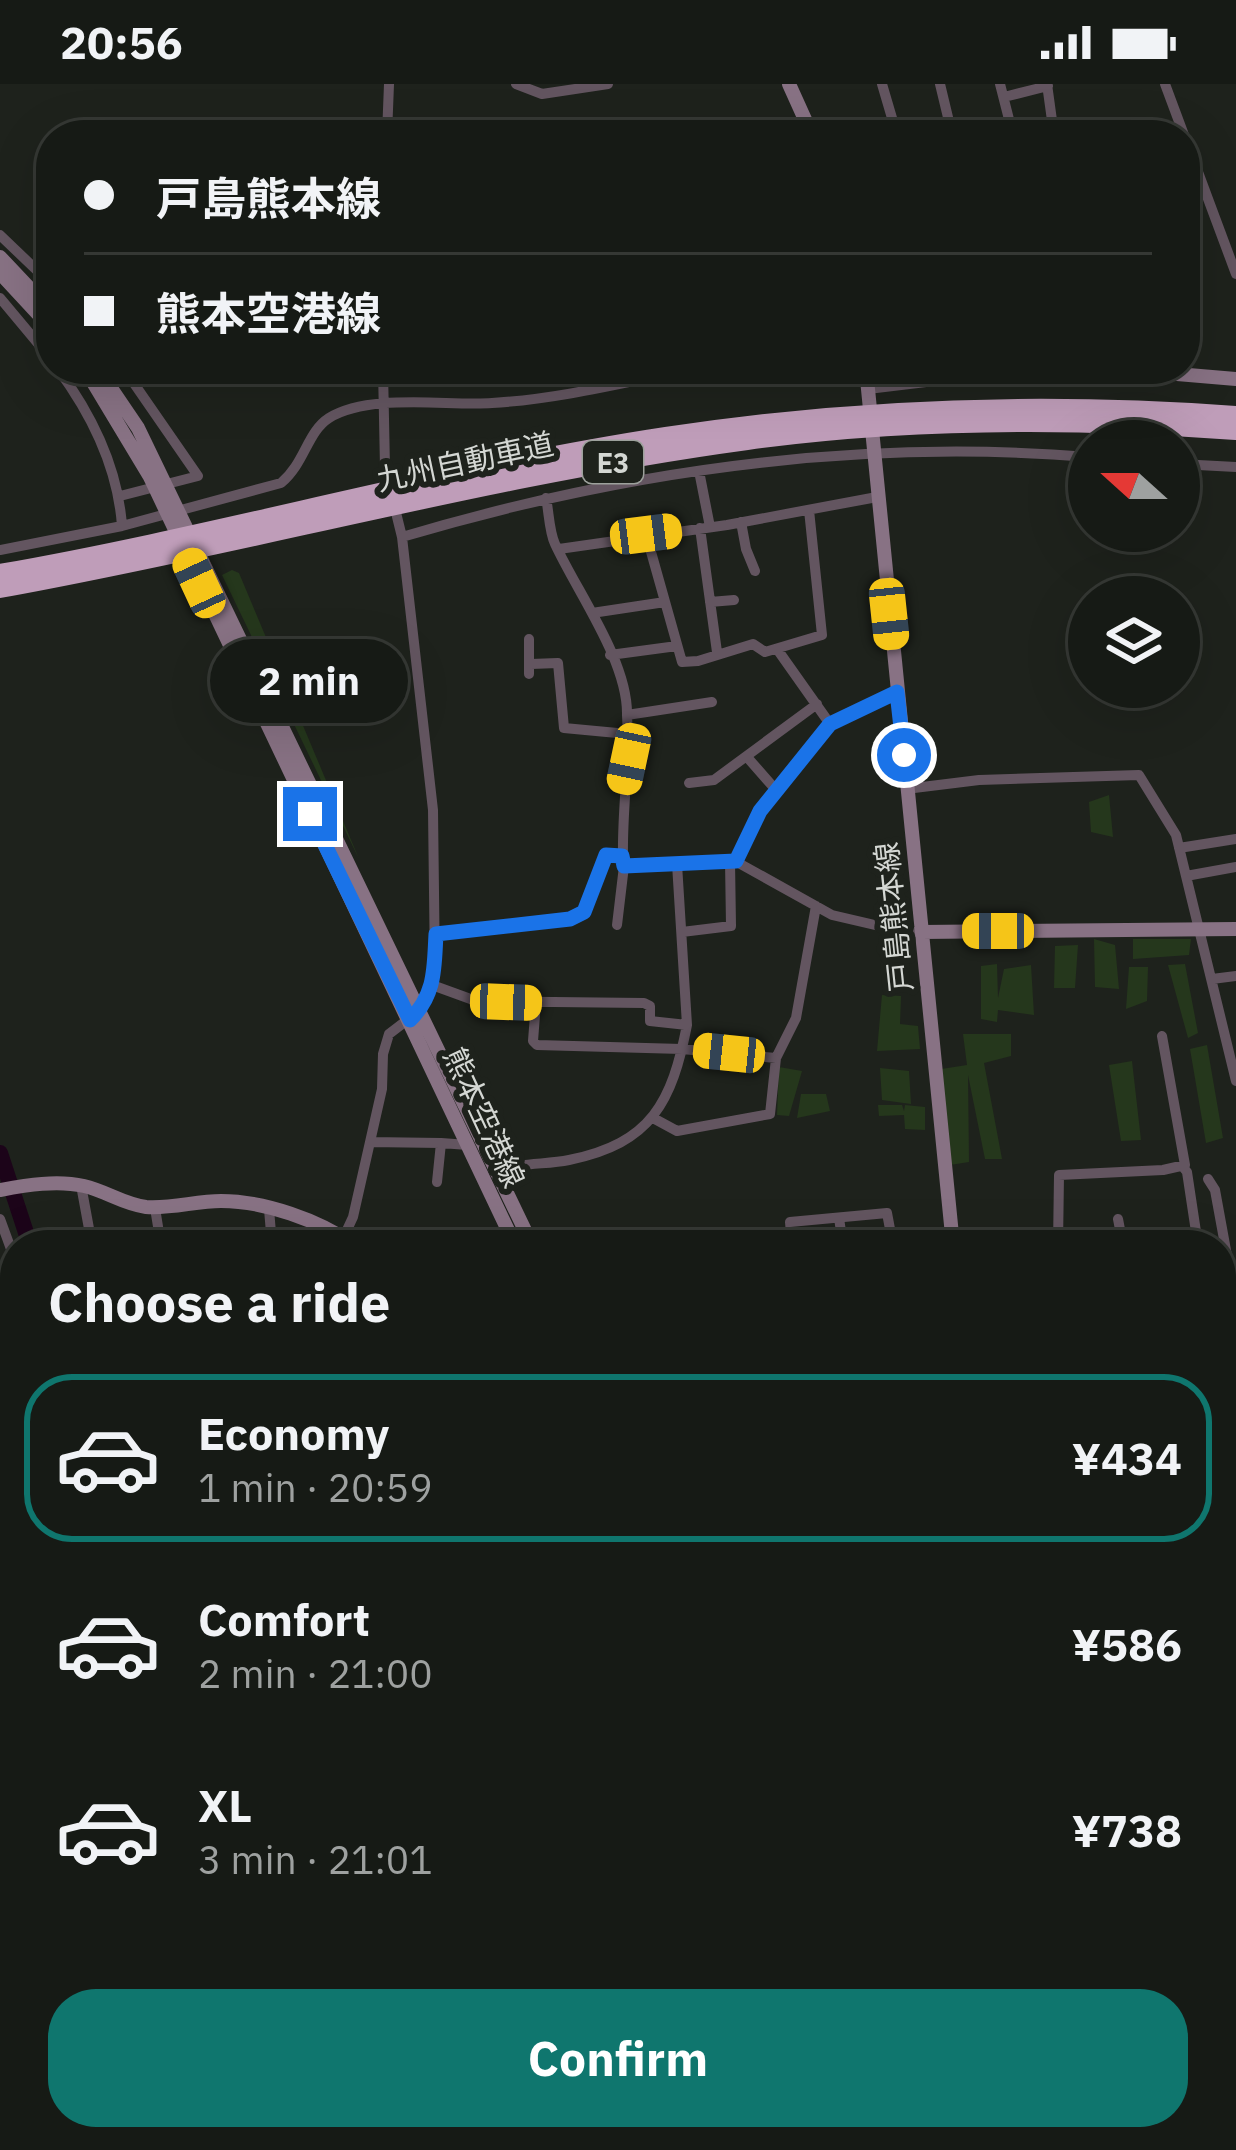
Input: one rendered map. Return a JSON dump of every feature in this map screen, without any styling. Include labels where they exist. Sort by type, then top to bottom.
[{"type":"highway","name":"九州自動車道","points":[[0,573],[547,457],[749,425],[911,410],[1005,407],[1236,415]]},
{"type":"highway","name":"九州自動車道","points":[[0,590],[550,473],[751,440],[1005,423],[1236,431]]},
{"type":"main road","points":[[789,84],[805,120]]},
{"type":"main road","points":[[0,257],[36,295]]},
{"type":"main road","points":[[0,273],[36,312]]},
{"type":"main road","points":[[1200,377],[1236,380]]},
{"type":"main road","name":"熊本空港線","points":[[95,384],[155,476]]},
{"type":"main road","name":"熊本空港線","points":[[108,384],[138,428],[155,476],[415,1016],[525,1230]]},
{"type":"main road","name":"戸島熊本線","points":[[868,384],[952,1230]]},
{"type":"main road","points":[[922,932],[1236,928]]},
{"type":"main road","name":"熊本空港線","points":[[415,1016],[508,1230]]},
{"type":"main road","points":[[0,1190],[50,1183],[82,1185],[125,1204],[155,1208],[221,1201],[269,1210],[317,1230]]},
{"type":"street","points":[[387,120],[388,84]]},
{"type":"street","points":[[516,84],[542,94],[608,84]]},
{"type":"street","points":[[882,84],[893,120]]},
{"type":"street","points":[[940,84],[949,120]]},
{"type":"street","points":[[1165,84],[1179,120]]},
{"type":"street","points":[[1002,91],[1047,85],[1052,120]]},
{"type":"street","points":[[1200,177],[1236,274]]},
{"type":"street","points":[[0,235],[36,270]]},
{"type":"street","points":[[0,298],[36,340]]},
{"type":"street","points":[[67,384],[87,415],[120,496],[122,526]]},
{"type":"street","points":[[120,496],[198,476],[134,384]]},
{"type":"street","points":[[349,1230],[384,1075],[382,1054],[389,1034],[415,1016],[432,985],[436,934],[433,810],[401,534],[385,468],[382,384]]},
{"type":"street","points":[[0,550],[122,526],[281,483],[300,464],[322,424],[333,416],[381,404],[491,403],[618,384]]},
{"type":"street","points":[[868,389],[910,384]]},
{"type":"street","points":[[401,534],[546,498],[699,471],[872,452],[992,449],[1068,456]]},
{"type":"street","points":[[1200,465],[1236,467]]},
{"type":"street","points":[[699,471],[717,652]]},
{"type":"street","points":[[559,549],[742,523],[877,497]]},
{"type":"street","points":[[546,498],[559,549],[627,698],[629,759],[622,794],[617,925]]},
{"type":"street","points":[[646,534],[682,662],[753,644],[765,652],[822,635],[809,510]]},
{"type":"street","points":[[742,523],[755,571]]},
{"type":"street","points":[[710,602],[734,600]]},
{"type":"street","points":[[592,613],[664,602]]},
{"type":"street","points":[[529,639],[530,669],[558,663],[564,728],[628,734]]},
{"type":"street","points":[[610,656],[677,646]]},
{"type":"street","points":[[777,649],[830,724]]},
{"type":"street","points":[[682,932],[731,926],[733,861],[760,811],[830,724],[897,692]]},
{"type":"street","points":[[627,715],[712,702]]},
{"type":"street","points":[[688,783],[714,780],[817,704]]},
{"type":"street","points":[[747,757],[776,790]]},
{"type":"street","points":[[906,789],[979,780],[1139,775],[1176,835],[1236,1081]]},
{"type":"street","points":[[1179,848],[1236,839]]},
{"type":"street","points":[[1206,843],[1210,872]]},
{"type":"street","points":[[436,934],[570,919],[584,912],[606,855],[623,861],[676,864],[733,861],[832,915],[922,932]]},
{"type":"street","points":[[496,1172],[521,1163],[564,1161],[604,1151],[634,1136],[653,1118],[672,1082],[687,1025],[676,864]]},
{"type":"street","points":[[1186,876],[1236,867]]},
{"type":"street","points":[[653,1118],[677,1131],[766,1118],[771,1110],[776,1058],[796,1018],[816,906]]},
{"type":"street","points":[[1212,979],[1236,976]]},
{"type":"street","points":[[432,985],[472,1000],[644,1003],[650,1006],[650,1021],[687,1025]]},
{"type":"street","points":[[536,1003],[533,1041],[537,1046],[682,1048],[776,1058]]},
{"type":"street","points":[[1162,1036],[1196,1230]]},
{"type":"street","points":[[370,1142],[469,1145]]},
{"type":"street","points":[[437,1182],[441,1143]]},
{"type":"street","points":[[1058,1230],[1059,1175],[1183,1167]]},
{"type":"street","points":[[1208,1179],[1216,1190],[1222,1230]]},
{"type":"street","points":[[82,1185],[90,1230]]},
{"type":"street","points":[[155,1208],[159,1230]]},
{"type":"street","points":[[269,1210],[271,1230]]},
{"type":"street","points":[[791,1230],[790,1222],[887,1213],[890,1230]]},
{"type":"street","points":[[839,1217],[840,1230]]},
{"type":"street","points":[[1118,1219],[1120,1230]]},
{"type":"green space","points":[[232,570],[239,573],[359,859],[222,575]]},
{"type":"green space","points":[[1109,795],[1113,837],[1091,832],[1089,802]]},
{"type":"green space","points":[[1094,939],[1115,945],[1119,989],[1095,987]]},
{"type":"green space","points":[[1133,939],[1191,939],[1189,955],[1133,959]]},
{"type":"green space","points":[[1078,945],[1075,988],[1054,988],[1055,946]]},
{"type":"green space","points":[[997,964],[998,998],[1004,969],[1031,965],[1034,1015],[998,1010],[997,1022],[981,1019],[981,966]]},
{"type":"green space","points":[[1185,964],[1198,1033],[1188,1038],[1168,965]]},
{"type":"green space","points":[[1129,967],[1148,967],[1147,1001],[1126,1009]]},
{"type":"green space","points":[[882,995],[901,996],[900,1024],[918,1026],[920,1049],[877,1051]]},
{"type":"green space","points":[[963,1034],[1011,1034],[1011,1056],[984,1063],[1002,1159],[985,1159],[968,1075],[969,1162],[950,1165],[935,1070],[967,1065]]},
{"type":"green space","points":[[1207,1045],[1223,1138],[1206,1143],[1190,1049]]},
{"type":"green space","points":[[1132,1061],[1141,1140],[1121,1141],[1109,1065]]},
{"type":"green space","points":[[779,1067],[802,1071],[789,1116],[777,1115]]},
{"type":"green space","points":[[880,1068],[909,1071],[911,1104],[882,1100]]},
{"type":"green space","points":[[801,1094],[826,1094],[830,1111],[797,1118]]},
{"type":"green space","points":[[878,1105],[902,1105],[904,1111],[905,1105],[925,1107],[925,1130],[905,1129],[904,1115],[879,1116]]},
{"type":"waterway","points":[[0,1153],[25,1230]]},
{"type":"route","points":[[310,814],[410,1020],[429,996],[436,934],[570,919],[584,912],[606,855],[622,856],[624,866],[736,861],[760,811],[830,724],[897,692],[904,755]]}]
